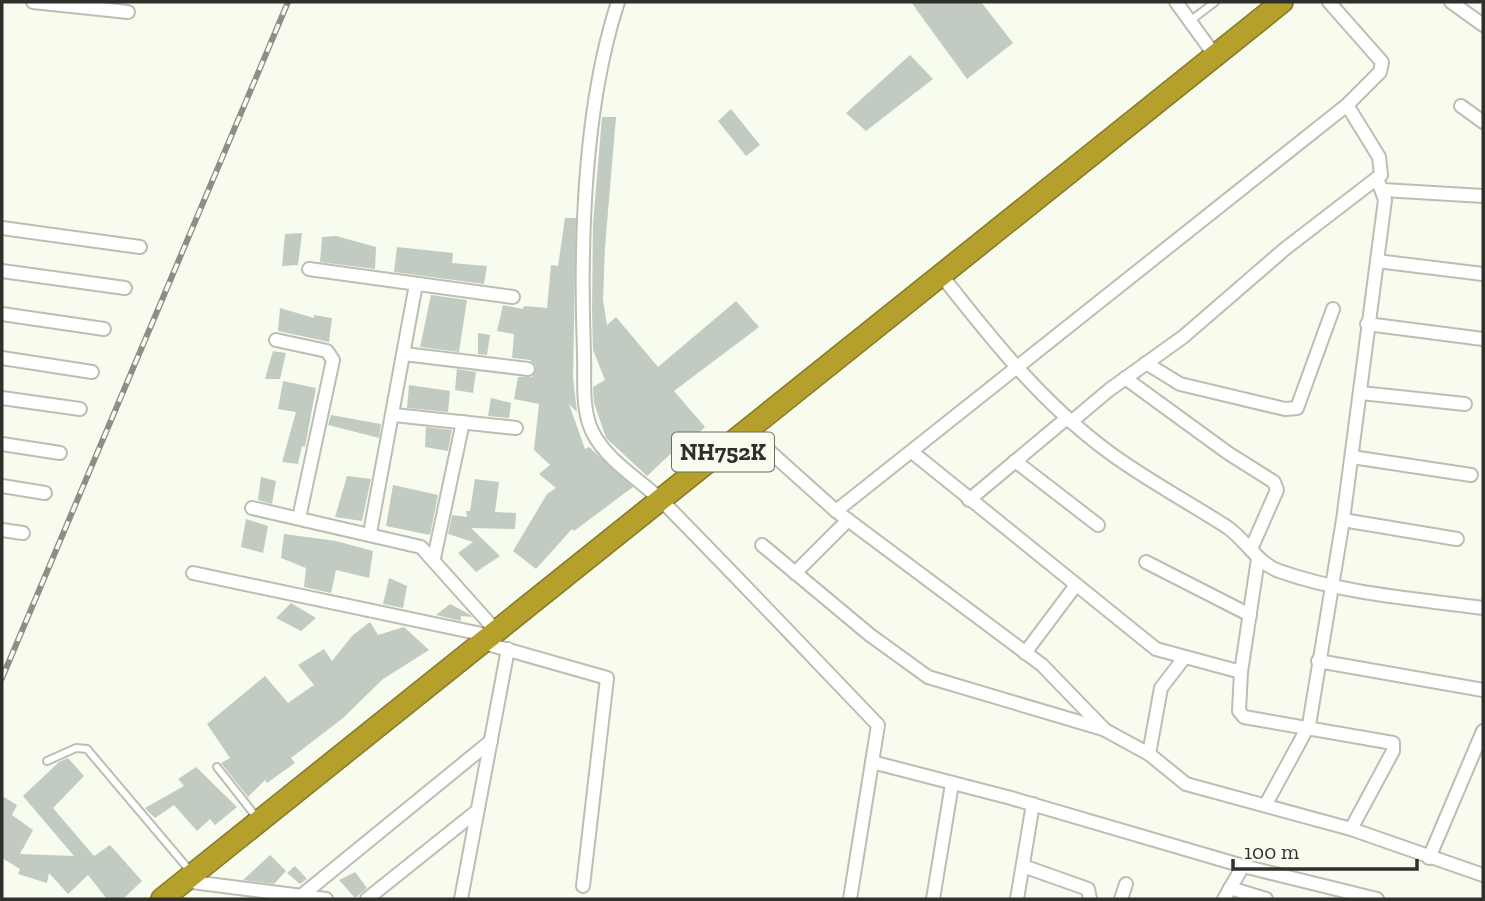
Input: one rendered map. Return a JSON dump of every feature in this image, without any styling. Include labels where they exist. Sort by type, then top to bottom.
[{"type":"highway","name":"NH752K","points":[[162,899],[495,640],[662,500],[1282,2]]},
{"type":"street","points":[[33,2],[128,12]]},
{"type":"street","points":[[618,2],[603,58],[590,155],[581,290],[586,414],[593,434],[608,451],[662,500],[878,725],[850,899]]},
{"type":"street","points":[[1175,2],[1216,57]]},
{"type":"street","points":[[836,511],[1347,105],[1380,72],[1382,62],[1329,2]]},
{"type":"street","points":[[1451,2],[1483,24]]},
{"type":"street","points":[[969,500],[1015,461],[1183,337],[1286,248],[1377,178],[1381,172],[1379,157],[1347,105]]},
{"type":"street","points":[[1461,106],[1483,122]]},
{"type":"street","points":[[1266,804],[1308,730],[1361,393],[1367,324],[1385,200],[1377,178]]},
{"type":"street","points":[[1383,190],[1483,197]]},
{"type":"street","points":[[2,228],[140,247]]},
{"type":"street","points":[[1377,261],[1483,274]]},
{"type":"street","points":[[309,269],[513,297]]},
{"type":"street","points":[[2,271],[125,288]]},
{"type":"street","points":[[942,276],[1016,370],[1069,420],[1110,454],[1231,530],[1255,554],[1277,570],[1332,585],[1483,608]]},
{"type":"street","points":[[370,533],[394,415],[416,284]]},
{"type":"street","points":[[1146,363],[1180,384],[1285,408],[1297,408],[1333,309]]},
{"type":"street","points":[[2,314],[104,329]]},
{"type":"street","points":[[1367,324],[1483,339]]},
{"type":"street","points":[[276,340],[327,351],[333,360],[299,518]]},
{"type":"street","points":[[404,354],[528,369]]},
{"type":"street","points":[[2,358],[92,372]]},
{"type":"street","points":[[1125,378],[1277,485],[1255,554],[1250,615],[1241,672],[1240,715],[1308,730],[1393,743],[1393,751],[1351,829]]},
{"type":"street","points":[[1361,393],[1465,404]]},
{"type":"street","points":[[2,398],[80,409]]},
{"type":"street","points":[[394,415],[516,428]]},
{"type":"street","points":[[434,558],[463,422]]},
{"type":"street","points":[[748,432],[836,511],[1042,665],[1105,730]]},
{"type":"street","points":[[2,444],[61,453]]},
{"type":"street","points":[[912,452],[1156,649],[1241,672]]},
{"type":"street","points":[[1352,457],[1471,475]]},
{"type":"street","points":[[1015,461],[1098,525]]},
{"type":"street","points":[[2,486],[45,493]]},
{"type":"street","points":[[252,508],[413,544],[434,558],[495,640],[491,741],[461,899]]},
{"type":"street","points":[[795,573],[848,520]]},
{"type":"street","points":[[1343,520],[1457,539]]},
{"type":"street","points":[[2,530],[23,533]]},
{"type":"street","points":[[762,545],[928,677],[1105,730],[1149,754],[1186,784],[1351,829],[1483,876]]},
{"type":"street","points":[[1146,562],[1250,615]]},
{"type":"street","points":[[194,573],[495,640],[607,678],[583,886]]},
{"type":"street","points":[[1025,653],[1076,585]]},
{"type":"street","points":[[1149,754],[1162,684],[1184,658]]},
{"type":"street","points":[[1318,661],[1483,690]]},
{"type":"street","points":[[1429,858],[1483,731]]},
{"type":"street","points":[[301,896],[491,741]]},
{"type":"street","points":[[872,762],[1033,804],[1243,866],[1377,899]]},
{"type":"street","points":[[933,899],[952,784]]},
{"type":"street","points":[[1018,899],[1033,804]]},
{"type":"street","points":[[367,899],[477,811]]},
{"type":"street","points":[[1023,866],[1088,889],[1090,899]]},
{"type":"street","points":[[1243,866],[1227,894],[1266,899]]},
{"type":"street","points":[[189,878],[326,899]]},
{"type":"street","points":[[1121,899],[1126,884]]},
{"type":"lane","points":[[1190,21],[1215,2]]},
{"type":"lane","points":[[47,761],[76,748],[87,749],[189,878]]},
{"type":"lane","points":[[217,767],[260,822]]},
{"type":"building","points":[[911,2],[981,2],[1013,43],[967,79]]},
{"type":"building","points":[[910,55],[933,79],[866,131],[846,113]]},
{"type":"building","points":[[731,109],[760,145],[746,156],[718,121]]},
{"type":"building","points":[[602,117],[616,117],[605,247],[603,300],[607,325],[616,317],[658,367],[736,301],[759,327],[674,391],[705,427],[683,448],[680,445],[647,476],[606,438],[594,403],[593,387],[605,380],[593,350],[592,312],[593,223]]},
{"type":"building","points":[[565,218],[576,218],[573,378],[577,412],[569,404],[585,449],[589,447],[633,487],[574,531],[572,529],[536,569],[513,551],[547,494],[556,488],[539,474],[550,465],[534,450],[539,404],[514,399],[518,377],[532,377],[536,366],[530,360],[512,358],[514,334],[497,331],[503,305],[523,309],[524,306],[547,308],[551,265],[558,266]]},
{"type":"building","points":[[302,233],[298,265],[282,266],[285,234]]},
{"type":"building","points":[[336,236],[376,247],[375,269],[320,262],[322,237]]},
{"type":"building","points":[[397,247],[453,253],[452,263],[487,266],[484,284],[394,272]]},
{"type":"building","points":[[431,295],[467,300],[459,352],[420,347]]},
{"type":"building","points":[[280,308],[314,318],[314,315],[332,318],[329,342],[278,331]]},
{"type":"building","points":[[478,333],[490,335],[487,355],[478,354]]},
{"type":"building","points":[[273,351],[286,353],[280,379],[265,379]]},
{"type":"building","points":[[457,369],[476,372],[473,393],[455,390]]},
{"type":"building","points":[[283,381],[316,388],[305,447],[302,446],[298,464],[282,462],[296,412],[278,409]]},
{"type":"building","points":[[409,385],[450,391],[448,412],[407,408]]},
{"type":"building","points":[[491,398],[511,403],[509,418],[488,416]]},
{"type":"building","points":[[331,415],[381,424],[379,438],[328,425]]},
{"type":"building","points":[[426,427],[452,430],[448,451],[425,447]]},
{"type":"building","points":[[347,476],[371,479],[362,521],[335,517]]},
{"type":"building","points":[[261,477],[276,481],[272,504],[258,500]]},
{"type":"building","points":[[475,479],[499,482],[495,512],[516,513],[515,529],[471,528],[500,556],[476,572],[458,553],[473,542],[448,534],[452,515],[467,517],[466,511],[470,511]]},
{"type":"building","points":[[393,485],[438,495],[430,535],[386,526]]},
{"type":"building","points":[[246,519],[268,526],[263,553],[241,547]]},
{"type":"building","points":[[284,534],[336,541],[373,551],[369,578],[336,570],[331,593],[304,587],[306,568],[281,558]]},
{"type":"building","points":[[389,578],[407,586],[403,608],[383,604]]},
{"type":"building","points":[[291,603],[316,618],[301,631],[276,618]]},
{"type":"building","points":[[450,604],[472,617],[461,616],[461,621],[436,615]]},
{"type":"building","points":[[370,622],[378,635],[404,627],[429,650],[383,679],[343,718],[291,758],[295,763],[267,783],[265,780],[248,797],[221,763],[230,758],[207,724],[265,676],[288,703],[314,685],[298,665],[324,649],[332,661],[352,636]]},
{"type":"building","points":[[68,758],[84,776],[53,808],[94,856],[110,845],[142,881],[123,899],[107,899],[88,875],[68,894],[49,873],[47,883],[18,874],[20,869],[2,858],[2,796],[17,805],[12,815],[33,830],[20,854],[74,856],[23,796],[59,762]]},
{"type":"building","points":[[196,767],[237,807],[215,825],[210,819],[197,831],[174,805],[155,818],[145,808],[184,786],[178,779]]},
{"type":"building","points":[[270,855],[286,871],[274,884],[243,880]]},
{"type":"building","points":[[295,866],[307,879],[300,884],[287,873]]},
{"type":"building","points":[[355,872],[367,888],[355,898],[339,880]]},
{"type":"railway","points":[[2,678],[288,2]]}]
